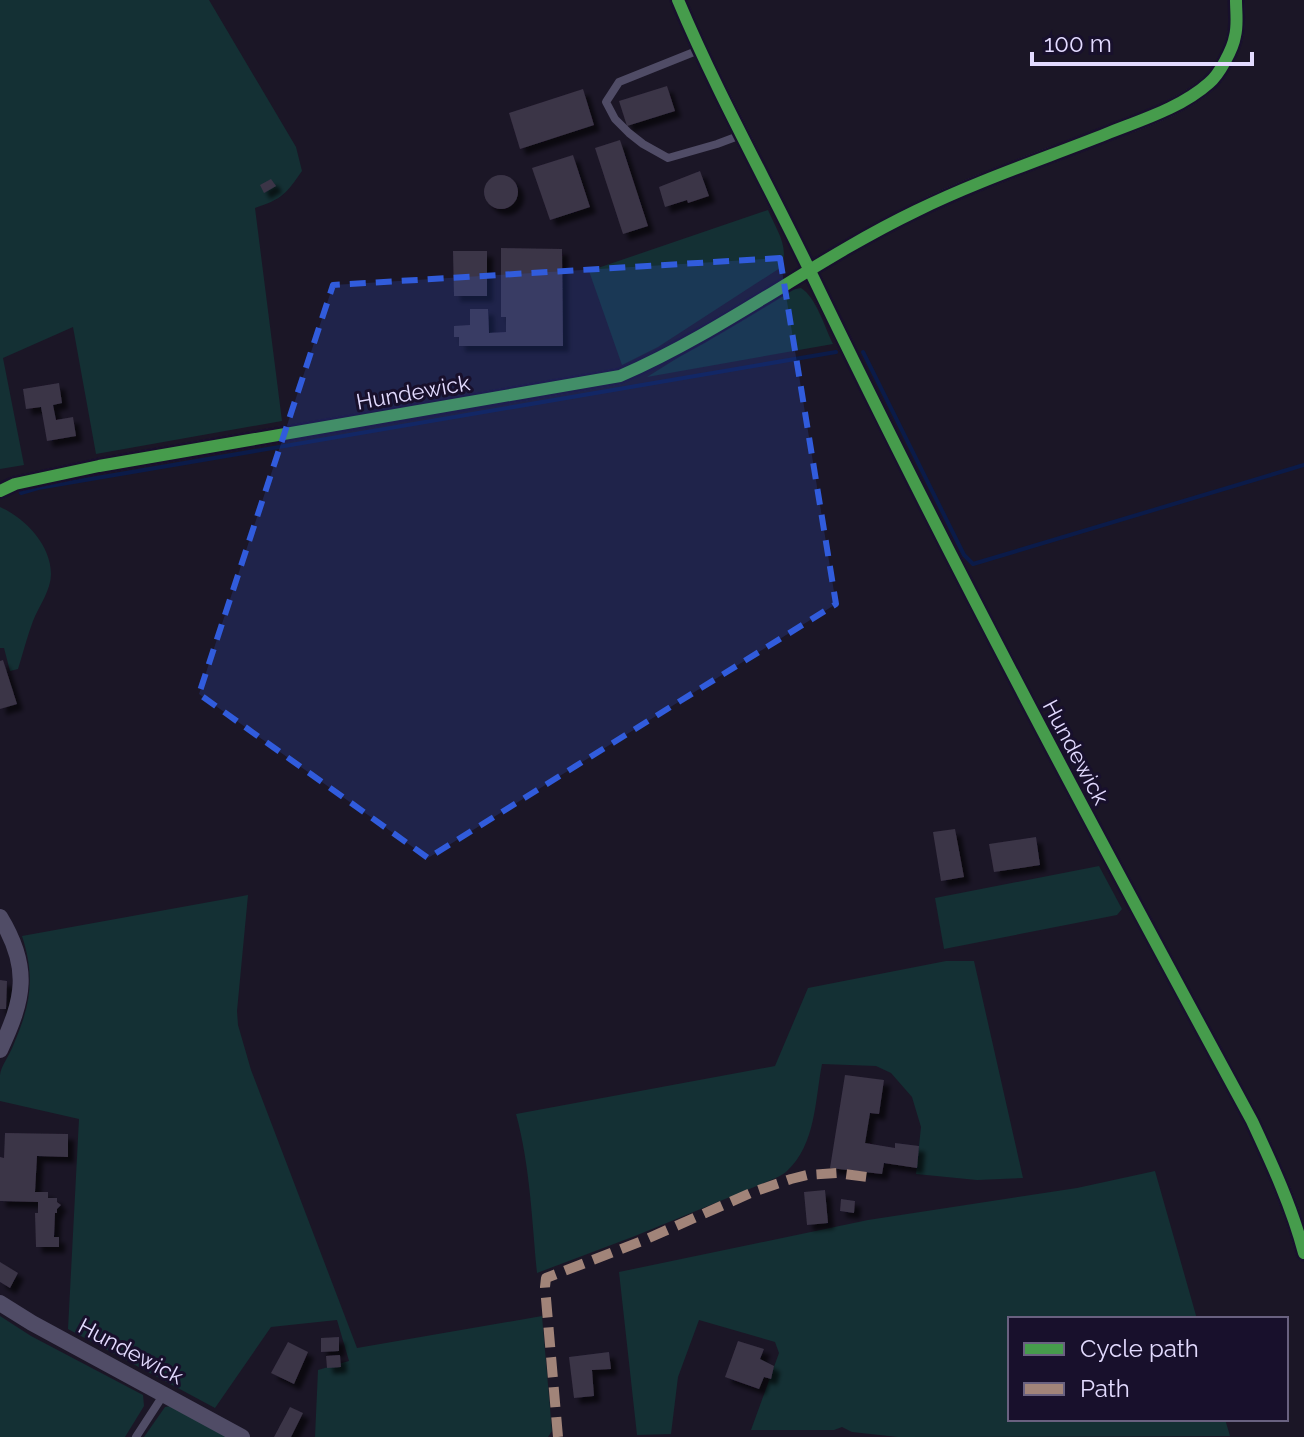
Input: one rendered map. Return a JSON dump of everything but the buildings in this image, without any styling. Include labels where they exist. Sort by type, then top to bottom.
[{"type":"street","name":"Hundewick","points":[[678,0],[699,50],[905,465],[1057,760],[1252,1121],[1273,1167],[1304,1253]]},
{"type":"street","name":"Hundewick","points":[[0,491],[15,484],[68,472],[620,376],[663,356],[917,210],[1148,118],[1188,99],[1211,82],[1222,66],[1235,37],[1236,0]]},
{"type":"street","points":[[0,917],[13,940],[21,966],[21,992],[15,1018],[0,1050]]},
{"type":"street","name":"Hundewick","points":[[0,1303],[242,1437]]},
{"type":"lane","points":[[699,50],[619,82],[606,102],[615,119],[643,144],[668,158],[742,135]]},
{"type":"lane","points":[[136,1437],[165,1394]]},
{"type":"highlighted area","points":[[780,258],[836,604],[428,858],[199,694],[333,285]]},
{"type":"green space","points":[[0,0],[209,0],[296,147],[302,171],[283,195],[255,208],[282,421],[96,454],[73,327],[3,358],[24,465],[0,469]]},
{"type":"green space","points":[[768,210],[783,246],[780,268],[658,347],[622,365],[589,271]]},
{"type":"green space","points":[[801,288],[816,305],[833,344],[647,377],[785,291]]},
{"type":"green space","points":[[0,507],[19,518],[35,534],[47,553],[51,574],[18,669],[10,671],[4,648],[0,648]]},
{"type":"green space","points":[[1099,866],[1122,909],[1117,915],[944,949],[935,898]]},
{"type":"green space","points":[[248,895],[238,1025],[251,1070],[357,1348],[542,1316],[552,1431],[548,1437],[315,1437],[318,1370],[349,1361],[337,1320],[271,1327],[215,1408],[68,1329],[79,1119],[0,1101],[0,1075],[19,1032],[29,992],[29,966],[22,936]]},
{"type":"green space","points":[[946,961],[974,961],[1023,1178],[977,1180],[916,1174],[921,1127],[912,1097],[891,1073],[876,1066],[822,1064],[809,1135],[797,1160],[784,1174],[537,1273],[527,1173],[516,1114],[775,1066],[808,988]]},
{"type":"green space","points":[[1155,1171],[1196,1317],[1008,1317],[1008,1421],[1226,1421],[1230,1436],[898,1437],[852,1432],[842,1427],[834,1430],[751,1430],[779,1353],[775,1342],[699,1320],[678,1377],[671,1434],[637,1435],[619,1272],[868,1220],[1077,1188]]},
{"type":"green space","points":[[0,1316],[31,1336],[143,1395],[144,1406],[125,1437],[0,1437]]},
{"type":"green space","points":[[171,1406],[229,1437],[144,1437],[165,1407]]},
{"type":"waterway","points":[[21,493],[836,352]]},
{"type":"waterway","points":[[863,352],[964,555],[973,564],[1304,465]]},
{"type":"marked path","points":[[558,1437],[546,1278],[791,1179],[837,1173],[875,1178]]},
{"type":"cycle path","points":[[678,0],[726,103],[971,594],[1252,1121],[1288,1202],[1304,1253]]},
{"type":"cycle path","points":[[0,491],[15,484],[99,466],[620,376],[696,338],[841,251],[916,211],[1186,100],[1213,79],[1229,54],[1236,32],[1236,0]]}]
